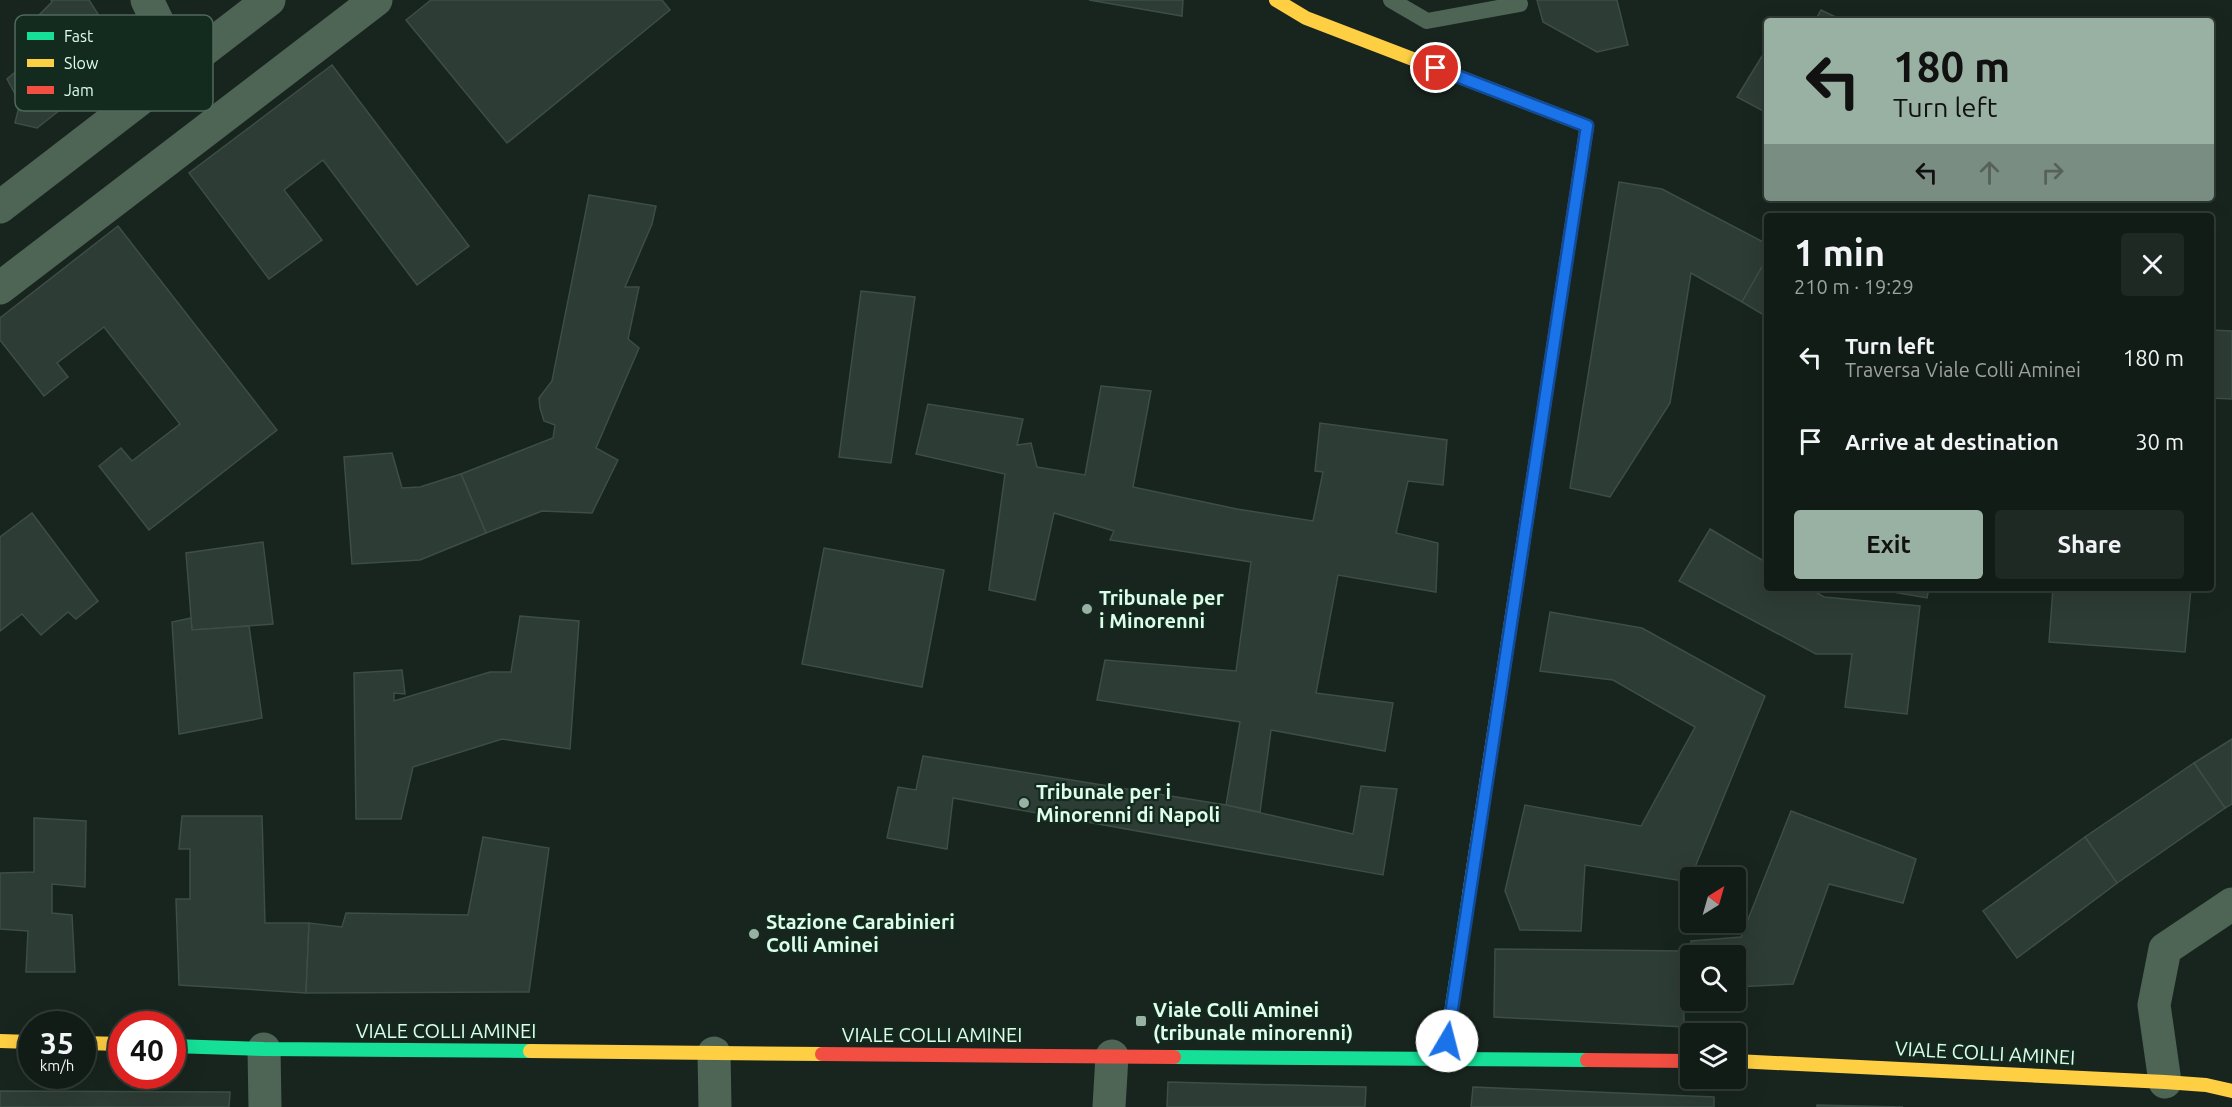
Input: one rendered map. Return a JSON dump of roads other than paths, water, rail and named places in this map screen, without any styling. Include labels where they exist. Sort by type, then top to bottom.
[{"type":"main road","points":[[1276,0],[1306,18],[1587,126],[1444,1058]]},
{"type":"main road","points":[[0,1041],[18,1042]]},
{"type":"main road","name":"VIALE COLLI AMINEI","points":[[186,1046],[264,1049],[1680,1060]]},
{"type":"main road","name":"VIALE COLLI AMINEI","points":[[1746,1062],[2206,1085],[2232,1091]]},
{"type":"street","points":[[147,0],[154,15]]},
{"type":"street","points":[[213,43],[269,0]]},
{"type":"street","points":[[0,288],[376,0]]},
{"type":"street","points":[[0,207],[124,111]]},
{"type":"street","points":[[2166,1083],[2154,1005],[2165,949],[2232,904]]},
{"type":"street","points":[[264,1049],[265,1107]]},
{"type":"street","points":[[714,1053],[714,1107]]},
{"type":"street","points":[[1109,1107],[1112,1056]]},
{"type":"lane","points":[[1391,0],[1426,21],[1520,4]]},
{"type":"place","name":"Tribunale per i Minorenni","points":[[1087,609]]},
{"type":"place","name":"Tribunale per i Minorenni di Napoli","points":[[1024,803]]},
{"type":"place","name":"Stazione Carabinieri Colli Aminei","points":[[754,934]]},
{"type":"place","name":"Viale Colli Aminei (tribunale minorenni)","points":[[1141,1021]]}]
